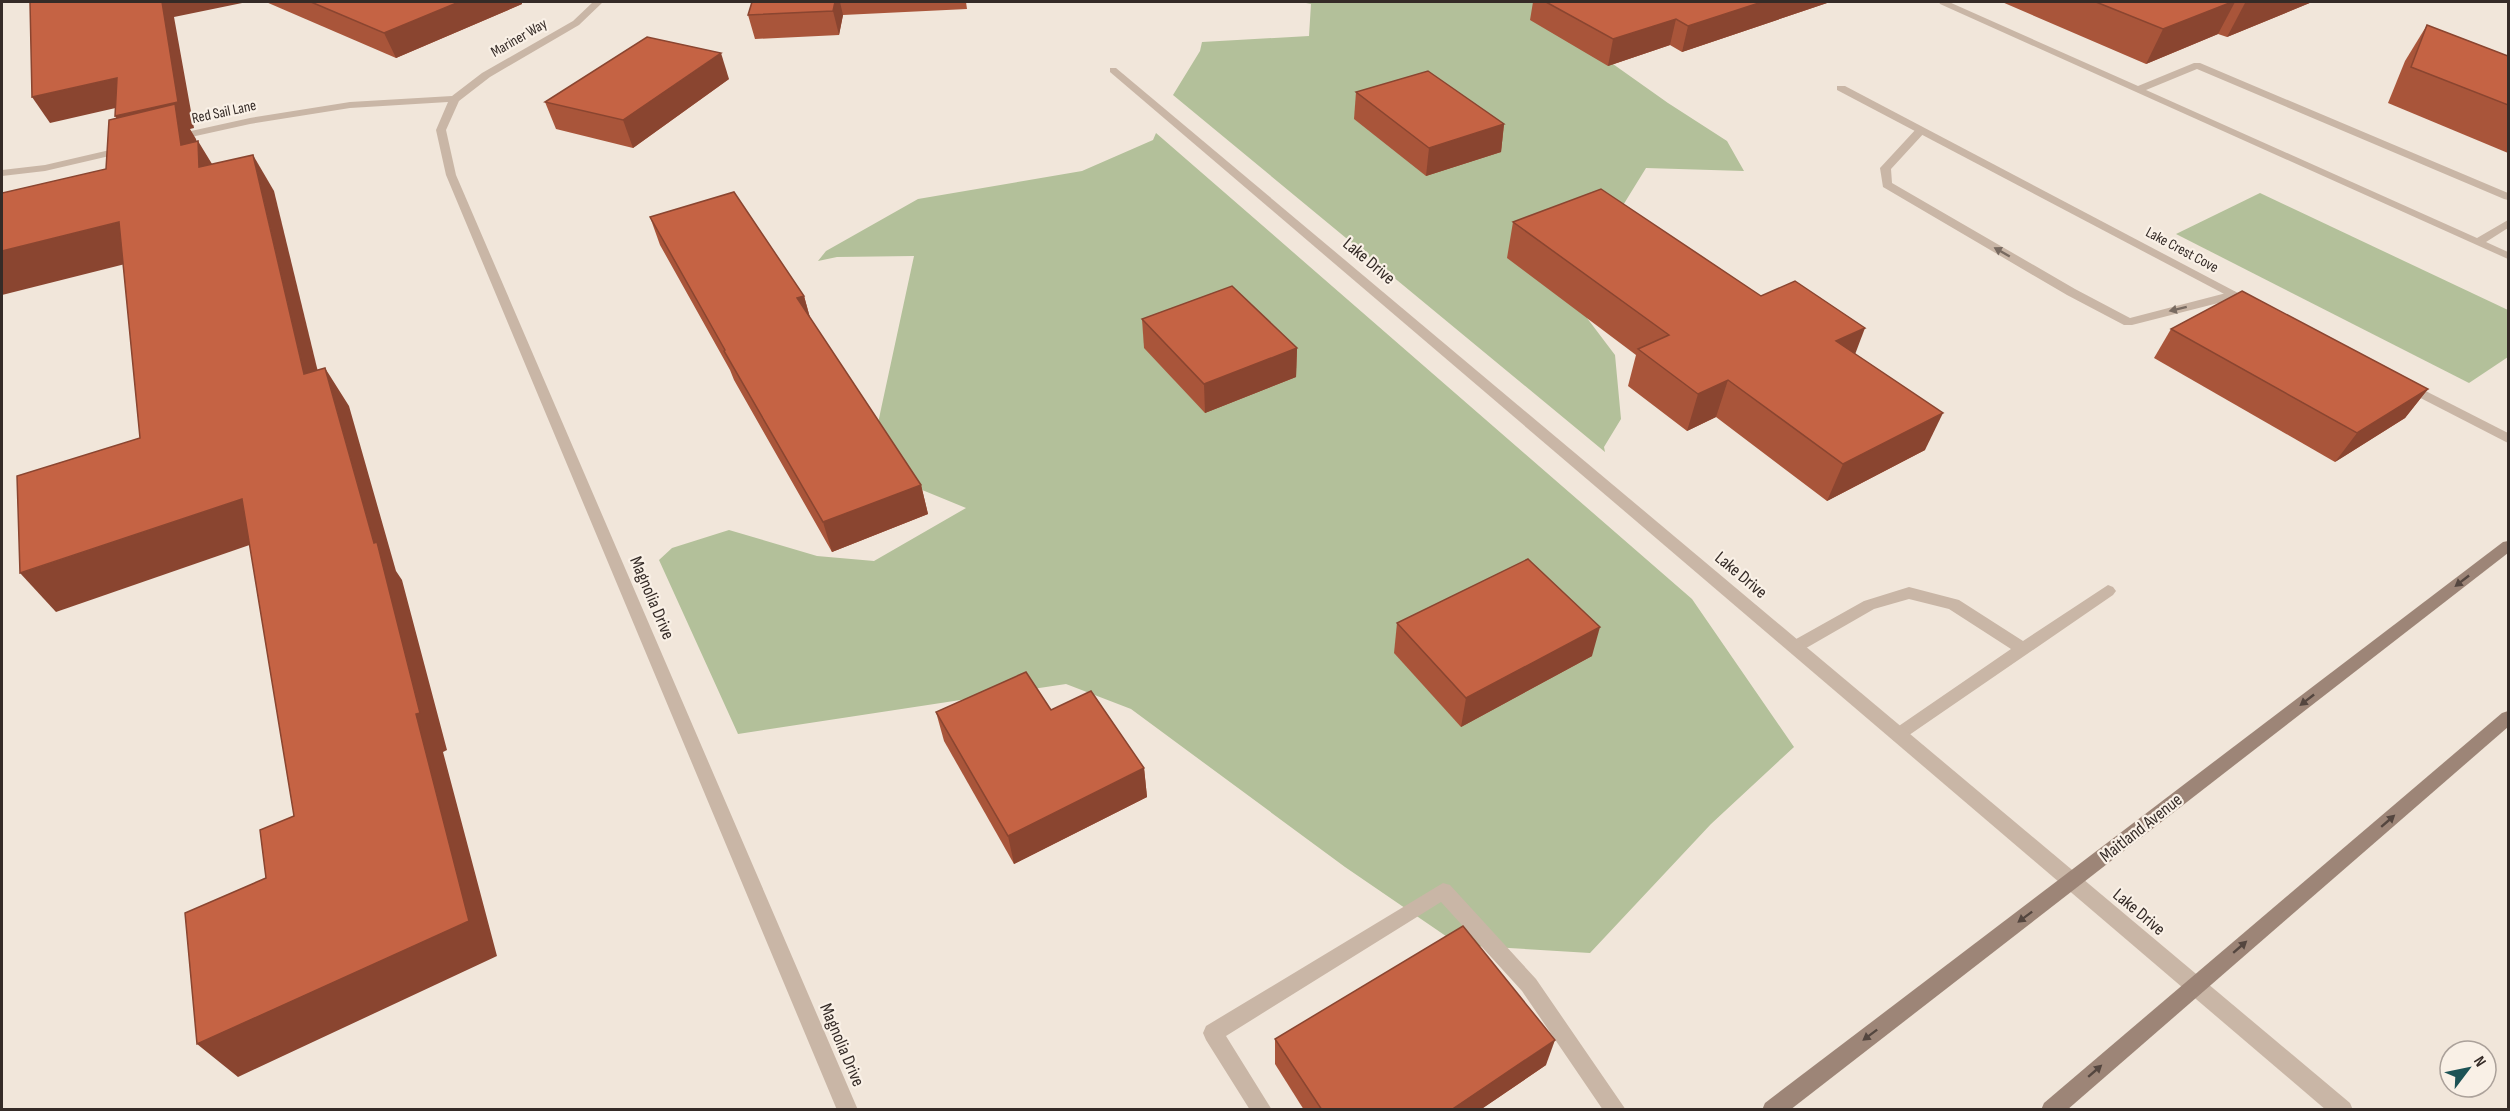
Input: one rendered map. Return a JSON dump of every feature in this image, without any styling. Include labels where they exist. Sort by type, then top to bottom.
[{"type":"main road","name":"Maitland Avenue","points":[[1772,1110],[2508,546]]},
{"type":"main road","points":[[2050,1110],[2508,717]]},
{"type":"street","name":"Mariner Way","points":[[455,99],[486,75],[576,23],[598,2]]},
{"type":"street","points":[[1943,2],[2508,256]]},
{"type":"street","points":[[2139,89],[2197,65],[2508,197]]},
{"type":"street","name":"Lake Drive","points":[[1113,70],[2343,1110]]},
{"type":"street","name":"Lake Crest Cove","points":[[1841,88],[2266,311]]},
{"type":"street","name":"Red Sail Lane","points":[[159,142],[250,121],[351,105],[455,99]]},
{"type":"street","name":"Magnolia Drive","points":[[455,99],[441,130],[451,175],[848,1110]]},
{"type":"street","points":[[1921,130],[1885,168],[1887,185],[2090,302],[2128,322],[2234,295]]},
{"type":"street","points":[[2,173],[45,168],[136,147]]},
{"type":"street","points":[[2478,242],[2508,223]]},
{"type":"street","points":[[2392,378],[2508,438]]},
{"type":"street","points":[[1899,735],[2108,591]]},
{"type":"street","points":[[1795,647],[1869,605],[1909,593],[1954,604],[2024,649]]},
{"type":"street","points":[[1262,1110],[1213,1033],[1443,891],[1529,985],[1616,1110]]},
{"type":"green space","points":[[1301,2],[1533,2],[1548,18],[1668,103],[1727,141],[1744,171],[1646,168],[1617,215],[1587,318],[1615,355],[1621,419],[1604,447],[1605,452],[1173,95],[1200,51],[1202,42],[1309,36],[1311,4]]},
{"type":"green space","points":[[1156,133],[1692,599],[1794,747],[1711,824],[1590,953],[1459,945],[1345,867],[1131,709],[1066,684],[738,734],[659,560],[672,548],[729,530],[817,556],[874,561],[966,508],[893,478],[878,423],[914,256],[837,257],[818,261],[826,251],[918,199],[1082,171],[1153,140]]},
{"type":"green space","points":[[2260,193],[2508,310],[2508,357],[2469,383],[2176,234]]},
{"type":"building","points":[[30,2],[162,2],[178,102],[115,116],[117,78],[32,97]]},
{"type":"building","points":[[311,2],[459,2],[384,33]]},
{"type":"building","points":[[752,2],[835,2],[833,11],[748,15]]},
{"type":"building","points":[[1546,2],[1762,2],[1688,26],[1676,19],[1613,39]]},
{"type":"building","points":[[2096,2],[2232,2],[2163,29]]},
{"type":"building","points":[[2427,25],[2508,56],[2508,105],[2411,67]]},
{"type":"building","points":[[647,37],[721,53],[623,120],[545,102]]},
{"type":"building","points":[[1428,71],[1504,124],[1429,148],[1356,92]]},
{"type":"building","points":[[175,104],[181,145],[198,141],[199,167],[253,155],[304,374],[325,368],[374,543],[377,542],[420,713],[416,714],[469,921],[197,1044],[185,913],[266,878],[260,830],[294,816],[242,499],[20,573],[17,476],[140,438],[119,222],[2,251],[2,193],[106,169],[109,120]]},
{"type":"building","points":[[1601,189],[1761,296],[1795,281],[1865,328],[1836,341],[1943,413],[1843,464],[1728,380],[1698,394],[1638,349],[1669,335],[1513,222]]},
{"type":"building","points":[[734,192],[804,296],[797,298],[921,485],[823,522],[650,217]]},
{"type":"building","points":[[1232,286],[1297,348],[1204,384],[1142,319]]},
{"type":"building","points":[[2242,291],[2428,389],[2357,433],[2171,329]]},
{"type":"building","points":[[1528,559],[1600,627],[1466,698],[1397,623]]},
{"type":"building","points":[[1026,672],[1051,710],[1091,691],[1144,768],[1008,836],[936,712]]},
{"type":"building","points":[[1463,926],[1555,1040],[1451,1110],[1322,1110],[1275,1039]]}]
